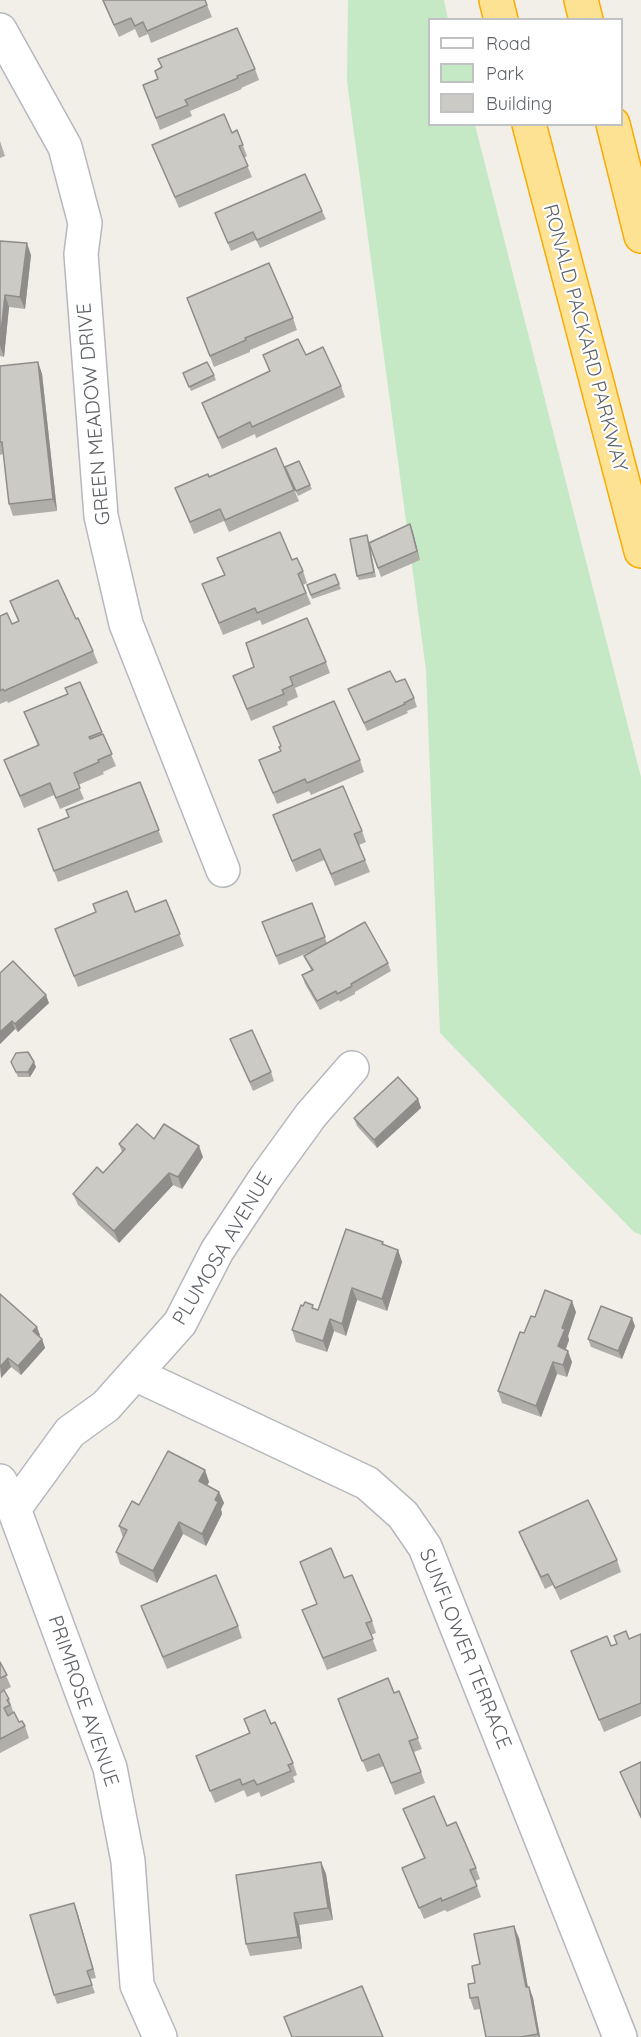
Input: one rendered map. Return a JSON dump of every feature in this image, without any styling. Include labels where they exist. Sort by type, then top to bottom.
[{"type":"highway","points":[[496,0],[500,18]]},
{"type":"highway","points":[[581,0],[586,18]]},
{"type":"highway","name":"RONALD PACKARD PARKWAY","points":[[530,126],[641,551]]},
{"type":"highway","points":[[614,126],[641,236]]},
{"type":"street","name":"GREEN MEADOW DRIVE","points":[[0,30],[65,147],[85,223],[81,254],[100,516],[126,624],[223,870]]},
{"type":"street","name":"PLUMOSA AVENUE","points":[[7,1495],[70,1432],[106,1406],[180,1323],[217,1251],[266,1177],[311,1116],[352,1068]]},
{"type":"street","name":"SUNFLOWER TERRACE","points":[[135,1374],[367,1484],[403,1515],[425,1547],[620,2037]]},
{"type":"street","name":"PRIMROSE AVENUE","points":[[7,1495],[110,1768],[128,1861],[137,1985],[160,2037]]},
{"type":"green space","points":[[348,0],[444,0],[448,18],[428,18],[428,126],[475,126],[641,777],[641,1235],[634,1232],[440,1033],[426,670],[347,81]]},
{"type":"building","points":[[103,0],[205,0],[207,5],[147,31],[143,22],[135,26],[131,18],[114,25]]},
{"type":"building","points":[[237,28],[255,69],[185,100],[188,105],[156,118],[143,85],[158,79],[155,71],[162,67],[158,59]]},
{"type":"building","points":[[224,114],[232,133],[237,130],[243,145],[239,146],[248,166],[175,197],[152,145]]},
{"type":"building","points":[[305,174],[322,211],[257,240],[253,232],[228,243],[215,213]]},
{"type":"building","points":[[0,241],[27,243],[20,297],[5,295],[0,341]]},
{"type":"building","points":[[269,263],[293,318],[210,356],[187,298]]},
{"type":"building","points":[[298,339],[306,355],[323,347],[341,386],[252,427],[250,422],[218,438],[202,403],[270,371],[263,355]]},
{"type":"building","points":[[38,362],[53,499],[9,504],[2,442],[0,442],[0,366]]},
{"type":"building","points":[[207,362],[214,375],[189,387],[183,373]]},
{"type":"building","points":[[276,448],[294,490],[225,520],[220,509],[190,522],[175,488],[208,474],[209,477]]},
{"type":"building","points":[[299,461],[310,485],[296,491],[285,467]]},
{"type":"building","points":[[410,524],[417,551],[378,568],[369,543]]},
{"type":"building","points":[[280,532],[292,560],[297,558],[303,571],[298,574],[306,593],[257,613],[255,608],[219,623],[202,584],[225,575],[217,558]]},
{"type":"building","points":[[367,535],[374,572],[357,576],[350,539]]},
{"type":"building","points":[[335,574],[339,584],[311,595],[307,585]]},
{"type":"building","points":[[58,580],[93,651],[0,691],[0,616],[7,613],[12,624],[19,621],[10,601]]},
{"type":"building","points":[[307,618],[326,662],[290,677],[293,685],[282,690],[284,694],[247,709],[233,676],[254,667],[246,643]]},
{"type":"building","points":[[390,671],[396,682],[405,679],[414,698],[364,723],[348,689]]},
{"type":"building","points":[[80,682],[102,732],[89,737],[90,739],[103,734],[112,754],[74,773],[80,788],[56,798],[50,783],[20,796],[4,760],[39,745],[24,712],[68,694],[65,688]]},
{"type":"building","points":[[334,701],[360,760],[307,783],[305,779],[273,793],[259,760],[281,751],[273,727]]},
{"type":"building","points":[[140,782],[159,830],[54,871],[38,829],[69,817],[66,810]]},
{"type":"building","points":[[343,786],[362,831],[354,834],[365,860],[331,874],[320,849],[292,861],[273,815]]},
{"type":"building","points":[[127,891],[135,912],[166,900],[180,934],[74,976],[55,929],[96,912],[93,904]]},
{"type":"building","points":[[312,903],[325,937],[276,956],[262,922]]},
{"type":"building","points":[[365,922],[388,963],[351,984],[352,986],[317,1001],[302,975],[313,970],[304,956]]},
{"type":"building","points":[[13,961],[46,995],[15,1024],[12,1021],[0,1032],[0,973]]},
{"type":"building","points":[[252,1030],[271,1072],[250,1082],[230,1039]]},
{"type":"building","points":[[28,1052],[34,1062],[28,1072],[16,1072],[11,1062],[16,1053]]},
{"type":"building","points":[[398,1077],[418,1099],[374,1140],[354,1118]]},
{"type":"building","points":[[137,1124],[154,1139],[164,1124],[199,1146],[178,1177],[169,1173],[114,1231],[73,1194],[97,1167],[103,1173],[125,1149],[119,1144]]},
{"type":"building","points":[[346,1229],[383,1242],[382,1244],[398,1250],[382,1299],[352,1288],[342,1324],[330,1319],[323,1341],[292,1330],[301,1305],[303,1306],[305,1302],[318,1310]]},
{"type":"building","points":[[545,1290],[572,1301],[558,1346],[568,1351],[563,1365],[553,1362],[536,1406],[498,1391],[520,1332],[524,1333],[531,1316],[535,1317]]},
{"type":"building","points":[[0,1294],[37,1327],[33,1331],[42,1339],[18,1366],[8,1358],[0,1367]]},
{"type":"building","points":[[601,1306],[632,1318],[618,1351],[588,1339]]},
{"type":"building","points":[[168,1451],[205,1470],[199,1481],[219,1492],[215,1500],[218,1502],[202,1534],[179,1522],[153,1571],[116,1552],[127,1530],[119,1526],[132,1501],[139,1505]]},
{"type":"building","points":[[588,1500],[617,1560],[555,1588],[548,1574],[541,1577],[519,1532]]},
{"type":"building","points":[[331,1548],[344,1578],[352,1575],[372,1621],[366,1623],[373,1639],[323,1658],[302,1610],[317,1604],[300,1562]]},
{"type":"building","points":[[216,1575],[238,1626],[163,1657],[141,1606]]},
{"type":"building","points":[[626,1631],[629,1639],[641,1634],[641,1703],[599,1720],[571,1651],[607,1636],[611,1646],[617,1644],[614,1636]]},
{"type":"building","points":[[0,1662],[7,1675],[0,1678]]},
{"type":"building","points":[[388,1678],[394,1693],[399,1691],[418,1738],[409,1741],[421,1772],[391,1783],[379,1754],[362,1761],[338,1699]]},
{"type":"building","points":[[4,1690],[10,1705],[4,1708],[8,1716],[14,1712],[19,1722],[22,1721],[25,1726],[0,1739],[0,1693]]},
{"type":"building","points":[[265,1710],[271,1724],[275,1722],[293,1763],[288,1765],[291,1771],[257,1785],[254,1780],[242,1785],[240,1779],[210,1791],[196,1756],[250,1733],[244,1719]]},
{"type":"building","points":[[641,1762],[641,1817],[620,1772]]},
{"type":"building","points":[[434,1796],[447,1826],[456,1822],[476,1868],[470,1870],[477,1886],[419,1908],[402,1868],[425,1858],[403,1809]]},
{"type":"building","points":[[321,1862],[328,1908],[294,1913],[298,1937],[246,1944],[236,1875]]},
{"type":"building","points":[[74,1903],[93,1969],[87,1971],[92,1985],[54,1995],[30,1915]]},
{"type":"building","points":[[514,1926],[538,2034],[521,2037],[486,2037],[478,1997],[470,1998],[468,1984],[475,1983],[472,1966],[480,1964],[474,1934]]},
{"type":"building","points":[[362,1986],[383,2037],[292,2037],[284,2017]]}]
